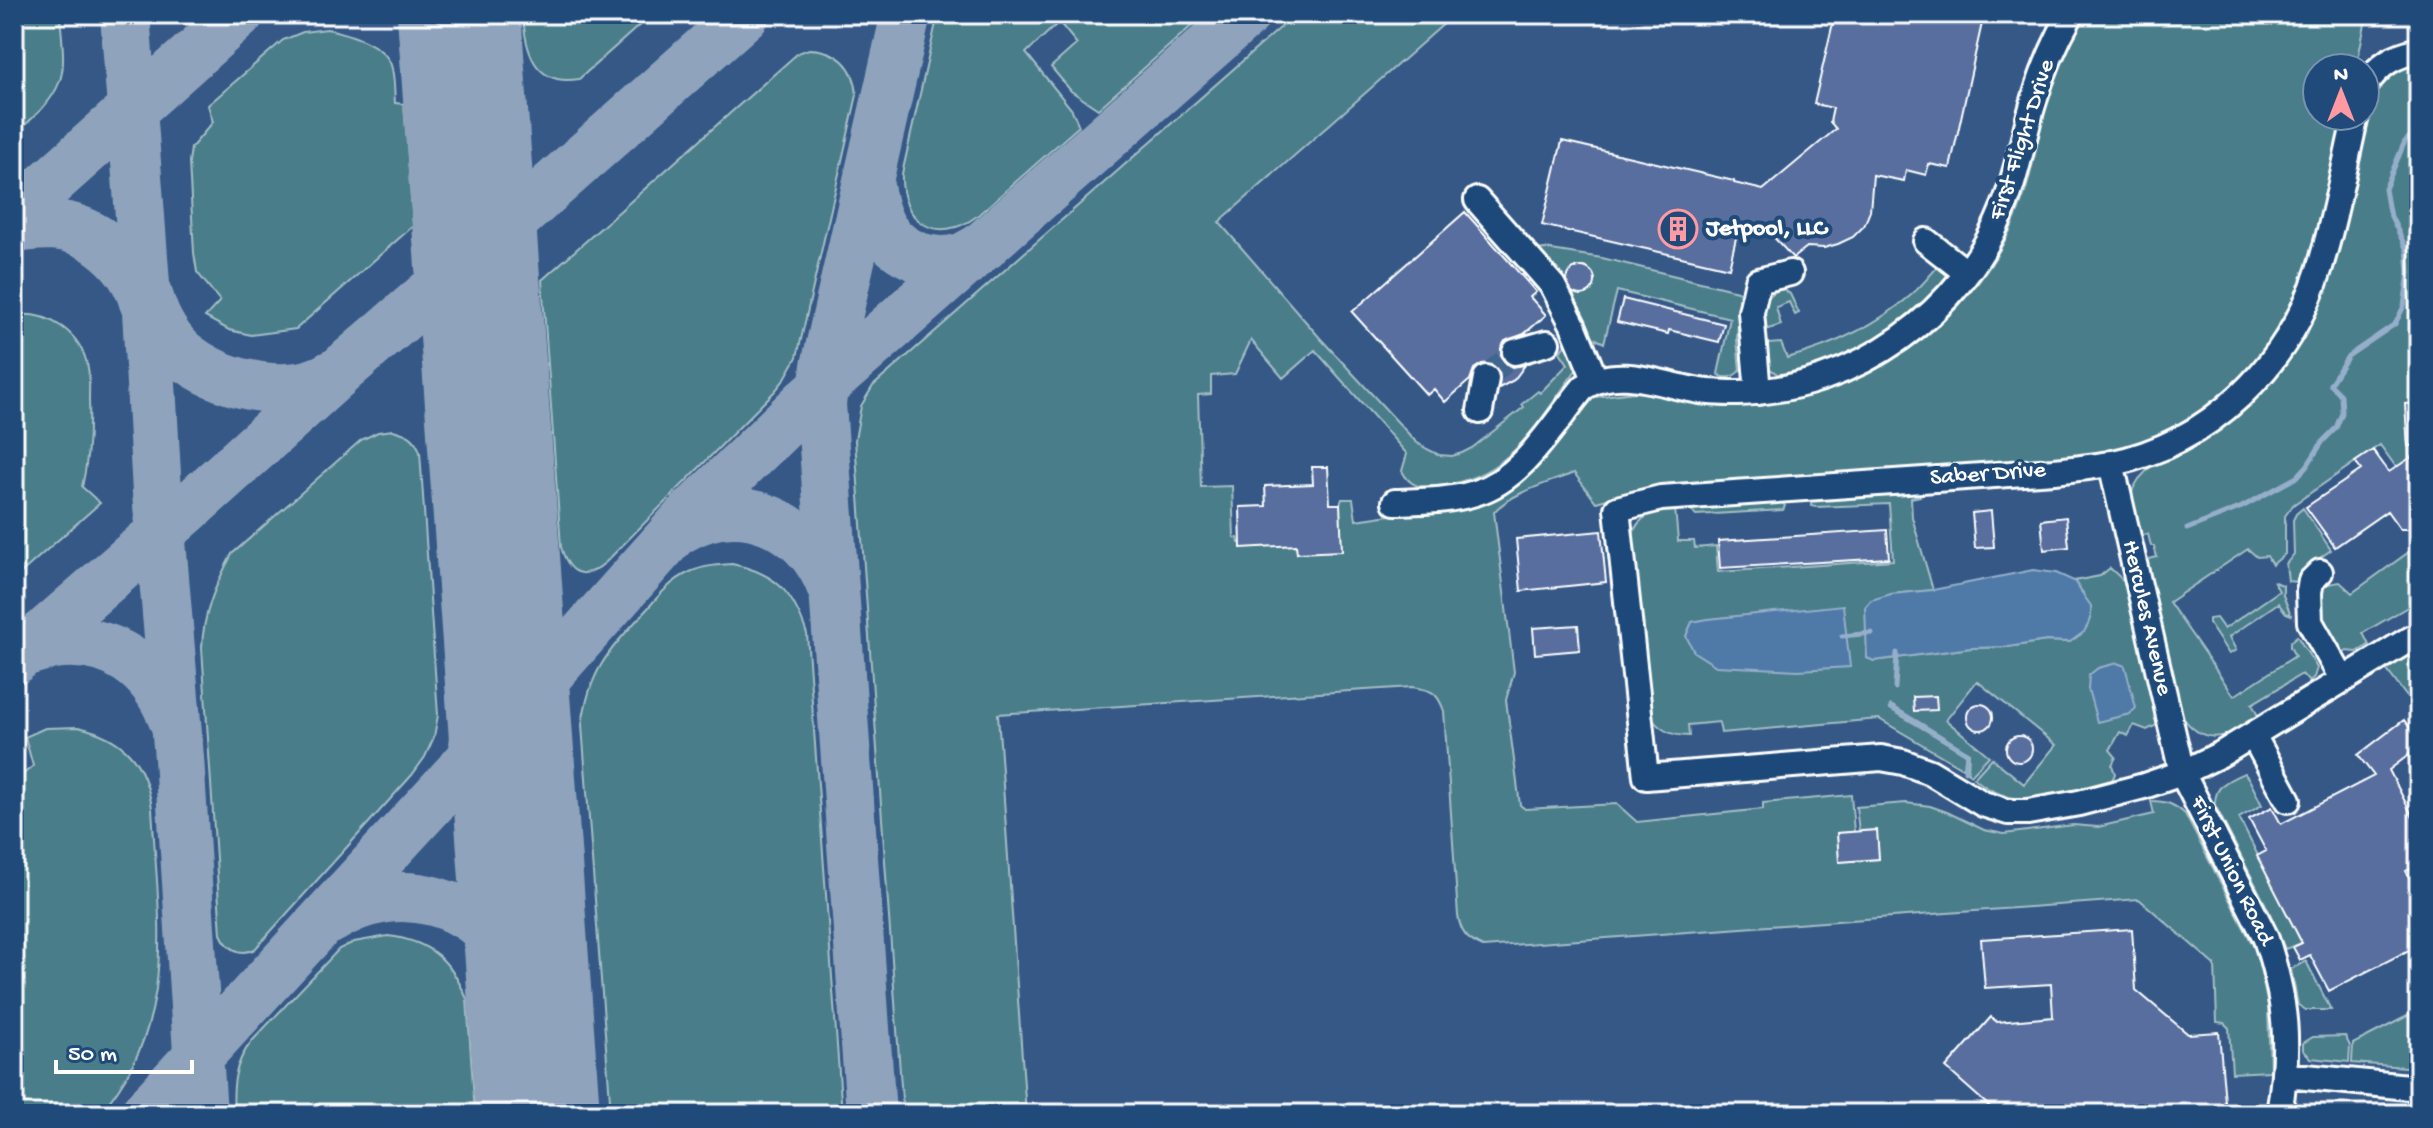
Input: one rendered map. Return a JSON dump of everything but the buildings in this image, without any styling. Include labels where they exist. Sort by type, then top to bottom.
[{"type":"street","name":"First Flight Drive","points":[[1595,379],[1639,378],[1697,391],[1758,392],[1835,374],[1896,342],[1946,299],[1984,248],[2006,202],[2048,61],[2071,14]]},
{"type":"street","points":[[2381,65],[2399,54],[2419,50]]},
{"type":"street","name":"Saber Drive","points":[[2182,773],[2079,803],[2028,812],[2008,812],[1983,804],[1930,772],[1881,758],[1646,777],[1617,509],[1661,498],[2054,471],[2111,463],[2154,450],[2208,421],[2239,398],[2275,359],[2300,316],[2319,269],[2352,132]]},
{"type":"street","points":[[1395,502],[1442,500],[1476,493],[1503,481],[1526,461],[1584,387],[1595,379],[1561,336],[1553,286],[1477,200]]},
{"type":"street","points":[[1926,241],[1967,273]]},
{"type":"street","points":[[1758,392],[1751,312],[1758,281],[1790,273]]},
{"type":"street","points":[[1515,352],[1561,336]]},
{"type":"street","points":[[1480,411],[1486,378]]},
{"type":"street","name":"Hercules Avenue","points":[[2111,463],[2182,773]]},
{"type":"street","points":[[2320,572],[2311,581],[2310,622],[2343,680]]},
{"type":"street","points":[[2182,773],[2221,754],[2414,639]]},
{"type":"street","points":[[2253,735],[2288,800]]},
{"type":"street","name":"First Union Road","points":[[2182,773],[2270,949],[2284,1008],[2285,1075],[2279,1114]]},
{"type":"street","points":[[2285,1075],[2419,1088]]},
{"type":"shaded area","points":[[14,14],[2419,14],[2419,1114],[14,1114]]},
{"type":"shaded area","points":[[2033,570],[2056,573],[2074,581],[2091,606],[2091,619],[2084,632],[2070,642],[2046,641],[2008,647],[1971,648],[1874,661],[1867,658],[1865,607],[1871,600]]},
{"type":"shaded area","points":[[1843,605],[1850,667],[1798,670],[1716,666],[1694,652],[1686,636],[1692,622]]},
{"type":"shaded area","points":[[2117,663],[2125,666],[2136,708],[2130,714],[2097,722],[2088,689],[2089,675],[2098,668]]},
{"type":"green space","points":[[14,14],[60,14],[63,58],[61,75],[51,98],[14,135]]},
{"type":"green space","points":[[523,14],[652,14],[579,79],[564,80],[552,77],[535,63],[526,40]]},
{"type":"green space","points":[[938,14],[1205,14],[1098,109],[1071,91],[1051,67],[1077,44],[1059,22],[1026,53],[1072,110],[1079,126],[977,216],[962,225],[935,229],[914,216],[907,205],[902,174]]},
{"type":"green space","points":[[1296,14],[1455,14],[1219,222],[1416,442],[1439,455],[1452,456],[1472,448],[1524,407],[1522,404],[1538,391],[1540,393],[1568,364],[1560,352],[1565,345],[1570,347],[1576,370],[1534,428],[1503,460],[1463,481],[1421,486],[1409,481],[1402,471],[1407,454],[1315,350],[1283,378],[1251,340],[1235,374],[1211,376],[1211,394],[1198,395],[1201,487],[1232,486],[1234,537],[1238,538],[1242,547],[1296,545],[1297,553],[1342,499],[1353,499],[1356,520],[1464,504],[1516,484],[1532,471],[1580,407],[1595,397],[1634,392],[1806,394],[1844,382],[1912,346],[1942,322],[1968,295],[1991,264],[2010,230],[2029,180],[2054,77],[2084,14],[2367,14],[2359,52],[2301,52],[2301,132],[2342,132],[2324,210],[2295,297],[2274,337],[2248,373],[2213,405],[2169,433],[2140,444],[2088,456],[1703,482],[1644,489],[1596,502],[1574,473],[1520,494],[1494,512],[1514,672],[1506,700],[1520,805],[1525,809],[1617,804],[1637,822],[1763,809],[1763,803],[1851,795],[1854,832],[1837,833],[1840,862],[1879,859],[1876,830],[1859,831],[1856,807],[1906,803],[1930,806],[1984,830],[2004,834],[2073,825],[2098,827],[2154,814],[2151,801],[2170,804],[2185,814],[2257,953],[2268,1006],[2270,1071],[2232,1073],[2229,1028],[2217,1022],[2215,965],[2139,899],[1483,947],[1466,935],[1458,916],[1444,711],[1439,699],[1432,693],[1412,687],[998,714],[1026,1114],[903,1114],[855,440],[861,406],[873,386]]},
{"type":"green space","points":[[327,29],[373,45],[391,65],[395,103],[404,104],[413,226],[296,329],[251,335],[229,330],[205,317],[220,301],[197,272],[189,162],[191,148],[213,122],[208,105],[283,40],[303,32]]},
{"type":"green space","points":[[809,49],[836,56],[843,62],[853,76],[857,95],[797,357],[775,391],[606,562],[590,572],[578,572],[568,564],[561,547],[542,280],[798,53]]},
{"type":"green space","points":[[2419,62],[2419,403],[2405,404],[2409,459],[2396,467],[2380,445],[2293,505],[2285,516],[2285,554],[2272,565],[2267,556],[2257,557],[2248,549],[2169,602],[2234,696],[2295,656],[2290,642],[2297,636],[2317,668],[2309,682],[2302,674],[2252,704],[2258,719],[2233,732],[2212,737],[2193,729],[2176,707],[2142,561],[2157,557],[2148,534],[2136,537],[2130,503],[2133,489],[2151,466],[2273,375],[2358,132],[2381,132],[2381,80],[2393,67]]},
{"type":"green space","points":[[1534,250],[1602,258],[1737,291],[1740,293],[1737,339],[1740,370],[1730,377],[1718,374],[1730,318],[1617,291],[1604,343],[1594,338]]},
{"type":"green space","points":[[1940,264],[1952,274],[1918,311],[1867,347],[1814,368],[1777,374],[1769,368],[1762,322],[1767,300],[1773,293],[1783,289],[1790,294],[1799,313],[1795,315],[1789,302],[1776,307],[1781,325],[1765,330],[1768,344],[1781,343],[1787,358],[1820,348],[1882,317],[1914,292]]},
{"type":"green space","points":[[14,315],[39,317],[62,326],[84,355],[89,376],[89,422],[88,454],[82,487],[100,503],[14,579]]},
{"type":"green space","points":[[393,430],[410,437],[420,452],[438,715],[434,737],[412,775],[255,949],[239,951],[230,947],[221,934],[202,648],[208,611],[232,554],[361,440],[378,432]]},
{"type":"green space","points":[[1918,492],[1920,496],[1911,498],[1912,517],[1933,590],[1891,594],[1867,658],[1874,661],[1971,648],[2008,647],[2046,641],[2070,642],[2083,593],[2074,581],[2100,576],[2110,568],[2125,582],[2161,723],[2147,730],[2134,725],[2128,736],[2120,732],[2110,750],[2116,757],[2112,765],[2115,774],[2110,784],[2075,794],[2022,799],[1989,789],[1974,778],[1992,758],[2024,784],[2056,745],[1977,681],[1946,720],[1989,756],[1971,775],[1968,773],[1969,753],[1892,706],[1890,709],[1966,754],[1965,765],[1962,768],[1879,719],[1721,733],[1719,722],[1688,725],[1689,736],[1670,733],[1648,713],[1632,536],[1638,523],[1654,513],[1675,508],[1678,541],[1694,541],[1695,548],[1716,546],[1718,572],[1893,560],[1889,504],[1816,507],[1811,506],[1811,501]]},
{"type":"green space","points":[[1782,502],[1785,506],[1783,510],[1696,515],[1692,511],[1693,507]]},
{"type":"green space","points":[[2303,508],[2331,550],[2300,572],[2296,582],[2288,581],[2286,564],[2294,554],[2293,520]]},
{"type":"green space","points":[[2409,552],[2411,605],[2363,633],[2369,645],[2357,652],[2345,651],[2342,654],[2319,619],[2323,588],[2340,582],[2352,593]]},
{"type":"green space","points":[[732,564],[760,573],[781,587],[796,607],[807,634],[842,1114],[611,1114],[582,725],[586,705],[590,688],[604,660],[667,588],[695,570]]},
{"type":"green space","points":[[2274,582],[2283,585],[2283,595],[2291,615],[2278,603],[2229,637],[2236,650],[2229,654],[2209,624],[2209,619],[2216,618],[2224,629],[2279,591]]},
{"type":"green space","points":[[2419,649],[2419,713],[2383,665],[2394,657]]},
{"type":"green space","points":[[78,727],[108,737],[130,754],[149,792],[159,930],[153,1006],[142,1043],[125,1079],[99,1114],[14,1114],[14,782],[33,766],[25,737],[45,728]]},
{"type":"green space","points":[[2244,773],[2262,805],[2239,818],[2302,943],[2285,949],[2215,805],[2220,788]]},
{"type":"green space","points":[[388,936],[428,948],[446,964],[461,986],[467,999],[475,1114],[234,1114],[236,1075],[241,1058],[252,1041],[339,949],[354,942]]},
{"type":"green space","points":[[2306,961],[2331,1010],[2306,1010],[2298,1005],[2291,969]]},
{"type":"green space","points":[[2419,1010],[2419,1068],[2352,1063],[2353,1044]]},
{"type":"green space","points":[[2345,1036],[2350,1046],[2349,1062],[2311,1058],[2303,1050],[2303,1043],[2313,1037]]},
{"type":"waterway","points":[[2187,529],[2242,507],[2297,477],[2336,428],[2342,413],[2341,395],[2330,384],[2348,356],[2395,324],[2404,306],[2409,272],[2407,250],[2389,212],[2385,189],[2405,141],[2419,130]]},
{"type":"waterway","points":[[1842,636],[1872,633]]},
{"type":"waterway","points":[[1895,688],[1897,653]]},
{"type":"waterway","points":[[1891,707],[1967,753],[1965,771]]},
{"type":"taxiway","points":[[125,14],[202,1114]]},
{"type":"taxiway","points":[[14,215],[239,14]]},
{"type":"taxiway","points":[[14,660],[745,14]]},
{"type":"taxiway","points":[[871,1114],[821,404],[826,366],[906,14]]},
{"type":"taxiway","points":[[145,1114],[511,716],[686,519],[806,402],[1246,14]]},
{"type":"taxiway","points":[[868,181],[883,230],[908,252],[940,261],[962,258],[984,246]]},
{"type":"taxiway","points":[[14,228],[52,225],[83,232],[110,249],[121,261],[139,287],[144,302]]},
{"type":"taxiway","points":[[149,298],[159,324],[175,347],[204,369],[222,377],[260,387],[280,388],[299,387],[334,374]]},
{"type":"taxiway","points":[[678,530],[701,519],[725,514],[748,514],[769,520],[807,546],[832,588]]},
{"type":"taxiway","points":[[23,652],[53,644],[74,643],[111,651],[142,670],[165,701],[173,719]]},
{"type":"taxiway","points":[[482,739],[500,691],[506,646]]},
{"type":"taxiway","points":[[518,818],[527,737],[542,691]]},
{"type":"taxiway","points":[[330,919],[356,906],[382,899],[409,897],[460,911],[482,926],[501,946],[516,971],[533,1036]]},
{"type":"runway","points":[[459,14],[538,1114]]},
{"type":"tunnel","points":[[1486,378],[1515,352]]},
{"type":"place","name":"Jetpool, LLC","points":[[1678,229]]}]
